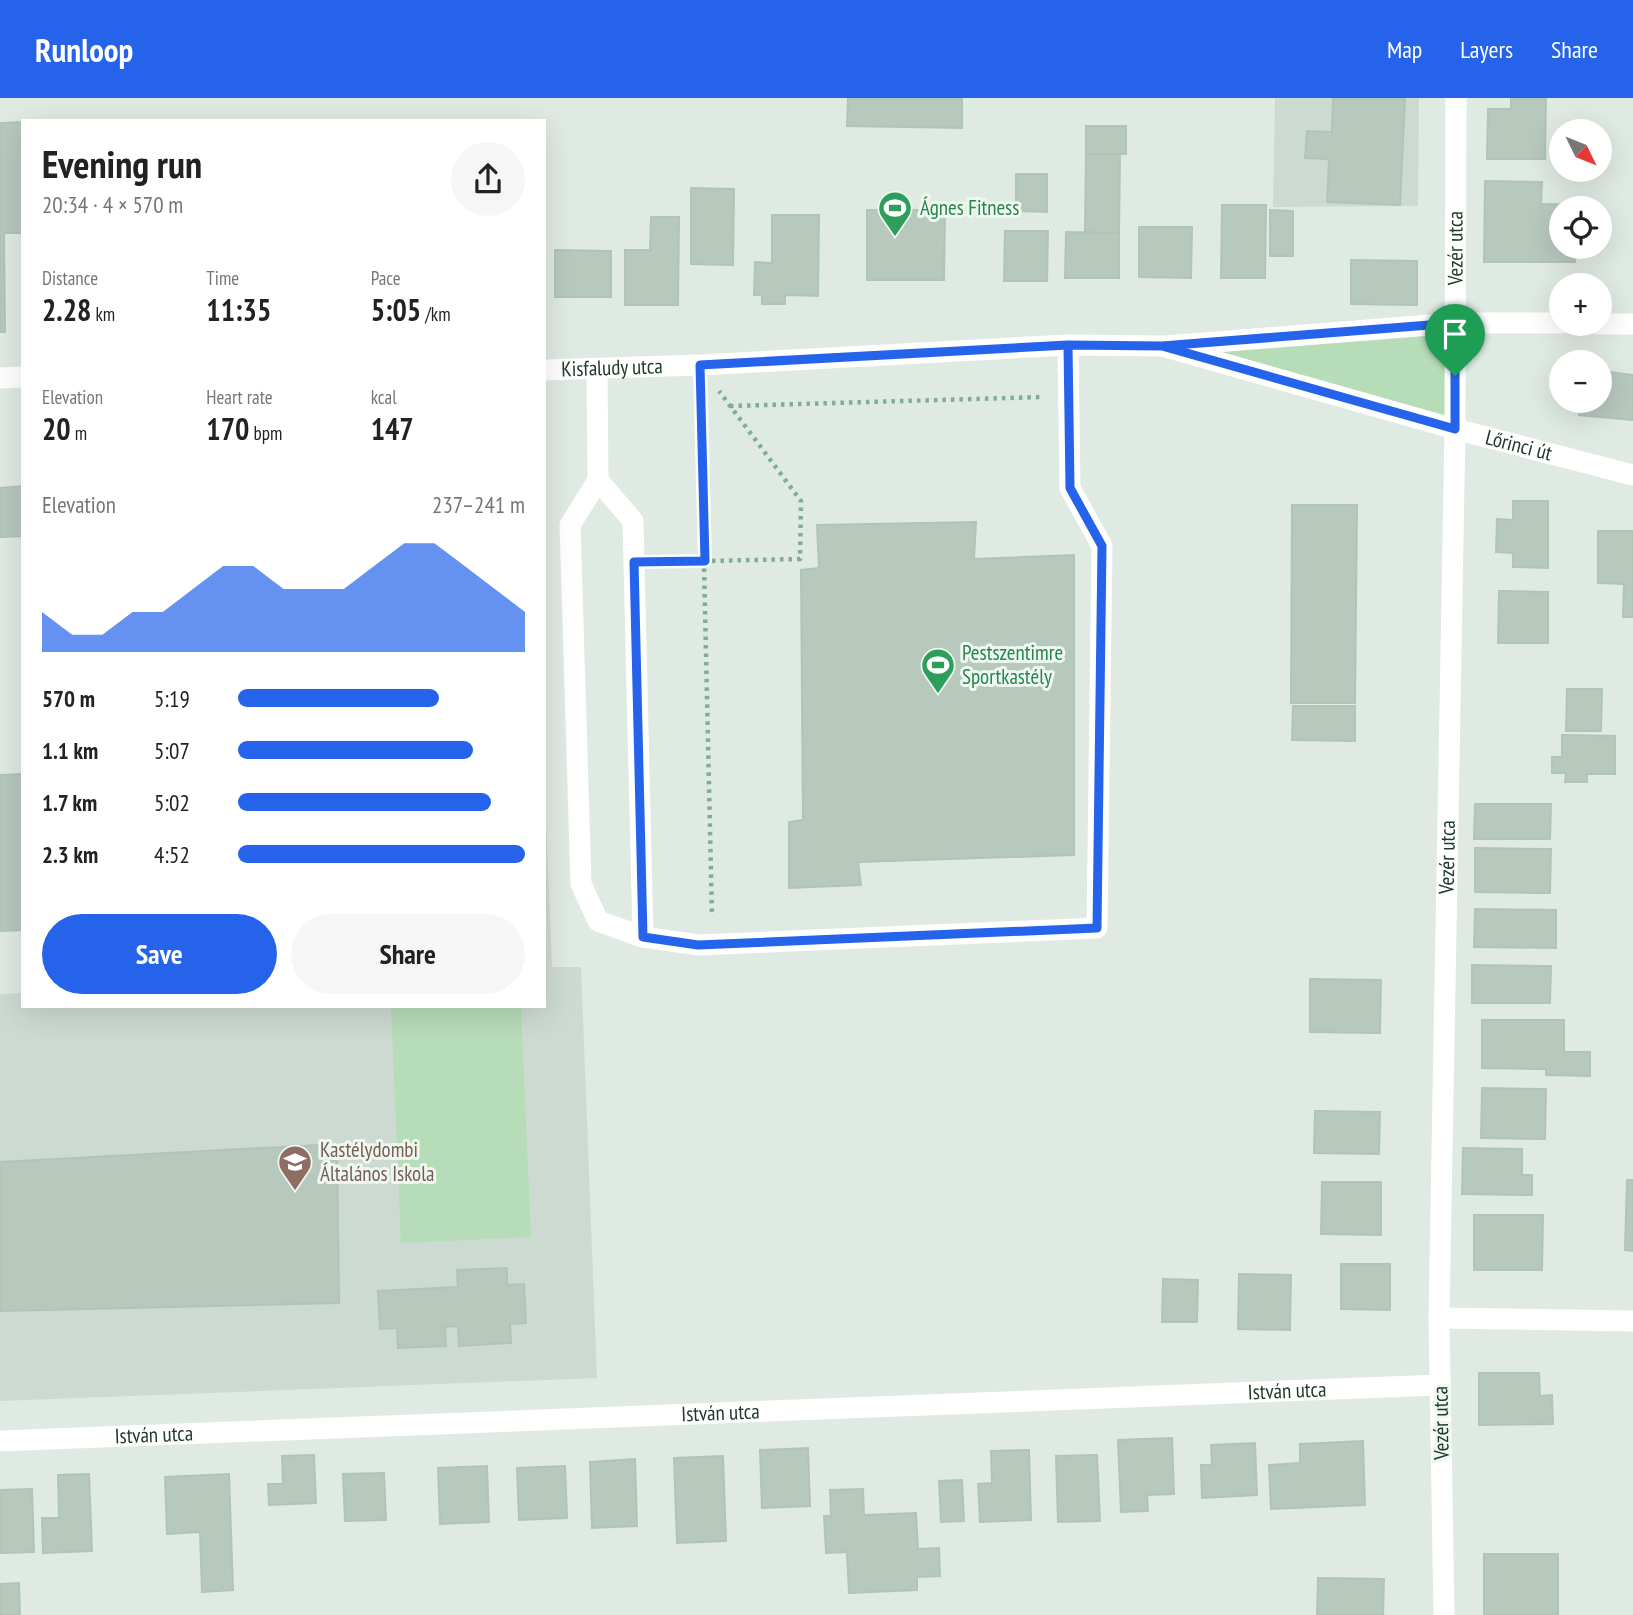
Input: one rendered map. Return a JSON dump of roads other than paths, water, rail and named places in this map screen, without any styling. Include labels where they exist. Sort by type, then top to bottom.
[{"type":"street","name":"Vezér utca","points":[[1444,1615],[1439,1318],[1455,429],[1456,98]]},
{"type":"street","name":"Kisfaludy utca","points":[[546,370],[597,370],[1068,345],[1162,346],[1455,323],[1549,323]]},
{"type":"street","points":[[1612,324],[1633,324]]},
{"type":"street","points":[[597,370],[598,480],[570,525],[581,884],[598,921],[643,937],[698,945],[1097,928],[1102,546],[1070,488],[1068,345]]},
{"type":"street","name":"Lőrinci út","points":[[1162,346],[1455,429],[1633,475]]},
{"type":"street","points":[[0,377],[21,377]]},
{"type":"street","points":[[598,480],[633,522],[643,937]]},
{"type":"street","points":[[1439,1318],[1633,1321]]},
{"type":"street","name":"István utca","points":[[0,1441],[1440,1385]]},
{"type":"place","name":"Ágnes Fitness","points":[[895,238]]},
{"type":"place","name":"Pestszentimre Sportkastély","points":[[938,695]]},
{"type":"place","name":"Kastélydombi Általános Iskola","points":[[295,1192]]}]
